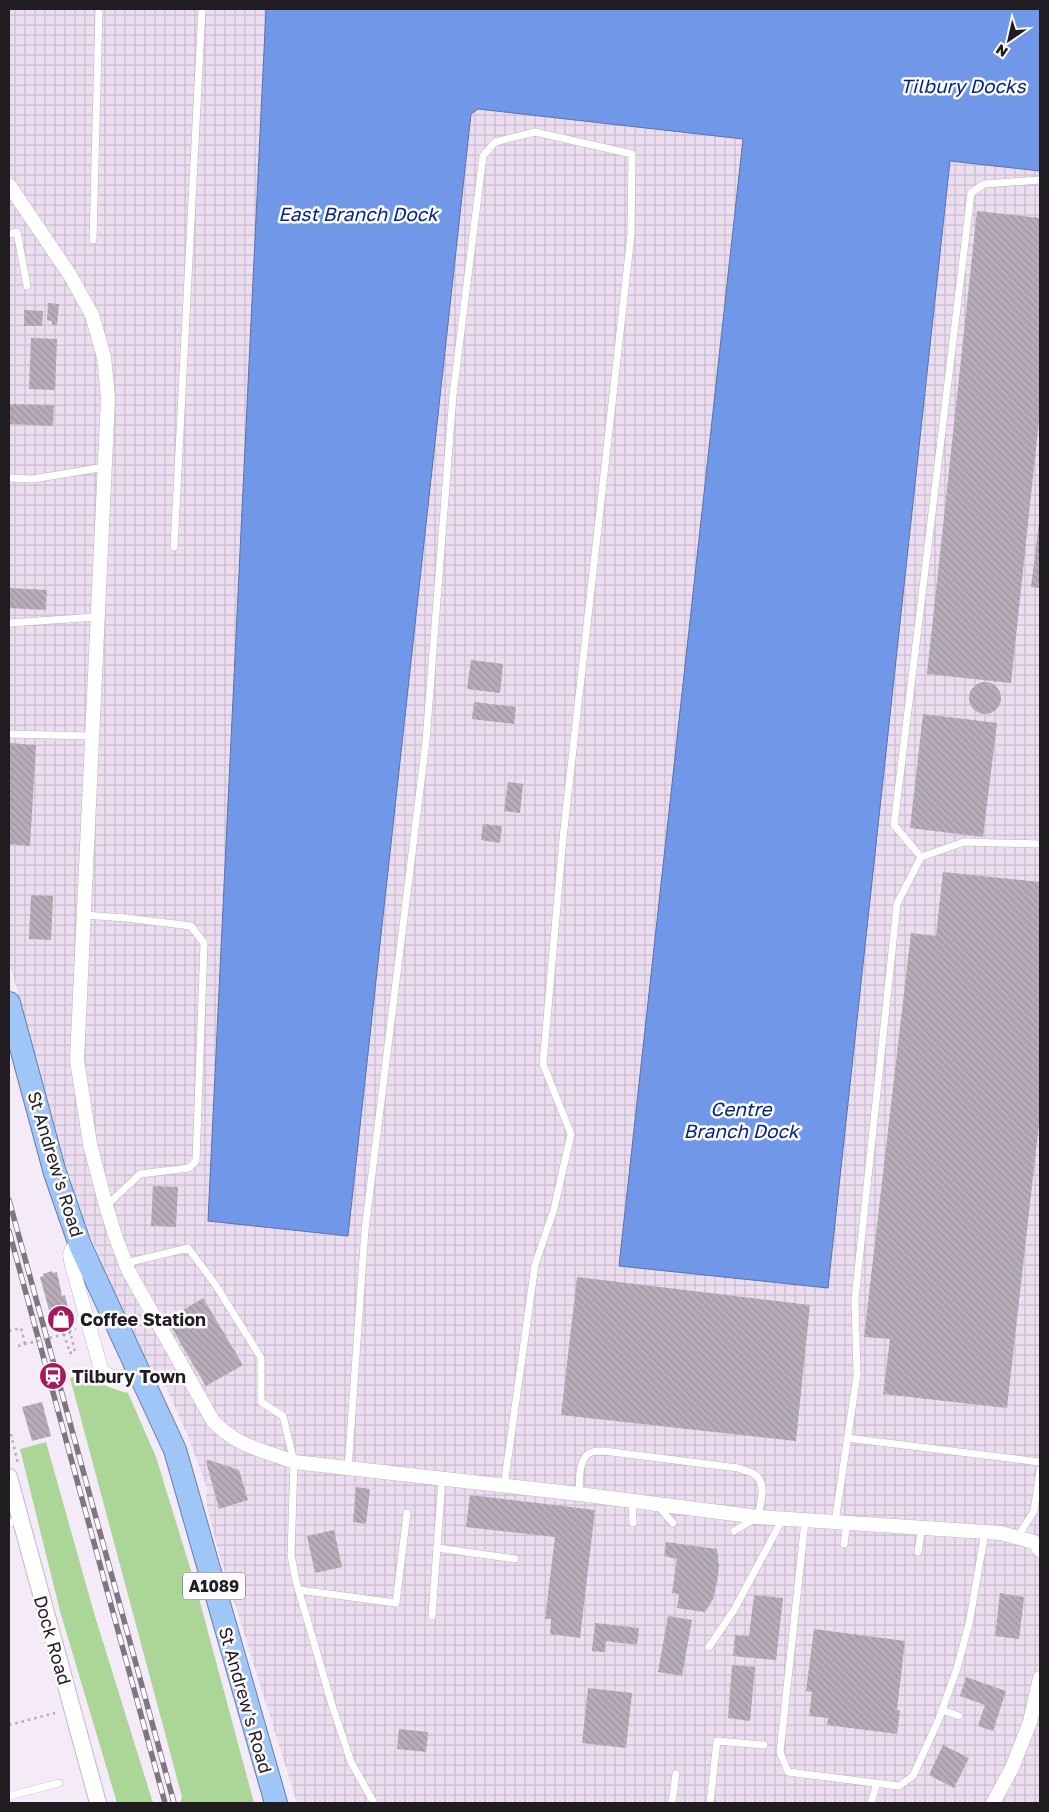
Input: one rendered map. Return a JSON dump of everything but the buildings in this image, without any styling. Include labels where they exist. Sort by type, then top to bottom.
[{"type":"highway","name":"St Andrew's Road","points":[[9,1003],[55,1173],[80,1245],[175,1450],[276,1803]]},
{"type":"street","points":[[9,185],[70,275],[92,315],[104,357],[108,398],[77,1060],[90,1144],[106,1206],[126,1263],[151,1312],[213,1421],[222,1431],[253,1449],[294,1462],[579,1494],[782,1520],[1002,1533],[1034,1542],[1040,1550]]},
{"type":"street","points":[[80,1245],[72,1248],[70,1255],[103,1373],[118,1379],[140,1374]]},
{"type":"street","name":"Dock Road","points":[[9,1477],[14,1521],[98,1803]]},
{"type":"street","points":[[993,1803],[1012,1768],[1026,1732],[1040,1678]]},
{"type":"lane","points":[[93,240],[99,9]]},
{"type":"lane","points":[[174,547],[202,9]]},
{"type":"lane","points":[[348,1468],[365,1230],[426,741],[453,395],[483,156],[496,142],[535,132],[632,154],[631,235],[564,828],[543,1064],[570,1134],[554,1209],[535,1265],[504,1486]]},
{"type":"lane","points":[[921,857],[894,825],[971,193],[984,184],[1040,180]]},
{"type":"lane","points":[[9,234],[17,232],[26,286]]},
{"type":"lane","points":[[9,478],[33,479],[105,467]]},
{"type":"lane","points":[[9,623],[97,617]]},
{"type":"lane","points":[[9,734],[91,736]]},
{"type":"lane","points":[[844,1544],[841,1523],[847,1438],[857,1375],[854,1299],[897,904],[921,857],[964,842],[1040,844]]},
{"type":"lane","points":[[84,914],[191,926],[204,944],[196,1161],[189,1168],[140,1174],[106,1206]]},
{"type":"lane","points":[[126,1263],[188,1248],[215,1284],[261,1358],[261,1402],[283,1416],[294,1462],[291,1555],[299,1590],[332,1705],[351,1762],[374,1803]]},
{"type":"lane","points":[[847,1438],[1040,1462]]},
{"type":"lane","points":[[579,1494],[583,1458],[591,1452],[604,1451],[738,1468],[754,1474],[760,1480],[762,1487],[758,1517],[734,1531]]},
{"type":"lane","points":[[1018,1538],[1034,1511],[1040,1470]]},
{"type":"lane","points":[[432,1616],[442,1479]]},
{"type":"lane","points":[[632,1501],[633,1523]]},
{"type":"lane","points":[[656,1505],[673,1522]]},
{"type":"lane","points":[[299,1590],[396,1603],[406,1513]]},
{"type":"lane","points":[[709,1647],[734,1610],[782,1520]]},
{"type":"lane","points":[[806,1521],[780,1752],[788,1772],[899,1786],[913,1776],[939,1719],[957,1668],[969,1624],[985,1532]]},
{"type":"lane","points":[[918,1552],[922,1527]]},
{"type":"lane","points":[[437,1548],[515,1559]]},
{"type":"lane","points":[[942,1710],[959,1716]]},
{"type":"lane","points":[[710,1803],[717,1741],[764,1745]]},
{"type":"lane","points":[[672,1803],[676,1774]]},
{"type":"lane","points":[[9,1796],[58,1783]]},
{"type":"lane","points":[[871,1803],[877,1783]]},
{"type":"path","points":[[9,1331],[21,1328],[25,1344]]},
{"type":"path","points":[[18,1346],[71,1331],[75,1352],[70,1354],[64,1334]]},
{"type":"path","points":[[9,1725],[55,1713]]},
{"type":"shaded area","points":[[9,9],[1040,9],[1040,1803],[297,1803],[219,1553],[206,1502],[207,1488],[188,1436],[165,1385],[146,1360],[91,1237],[70,1181],[9,961]]},
{"type":"green space","points":[[86,1374],[106,1386],[128,1393],[156,1457],[196,1587],[254,1803],[180,1803],[182,1797],[70,1378]]},
{"type":"green space","points":[[46,1442],[94,1613],[153,1803],[117,1803],[60,1611],[20,1449]]},
{"type":"water","points":[[266,9],[1040,9],[1040,171],[950,161],[828,1288],[619,1266],[743,139],[478,109],[471,114],[348,1236],[208,1221]]},
{"type":"railway","points":[[9,1200],[174,1803]]},
{"type":"railway","points":[[9,1231],[165,1803]]},
{"type":"place","name":"Coffee Station","points":[[61,1319]]},
{"type":"place","name":"Tilbury Town","points":[[53,1376]]},
{"type":"water label","name":"Tilbury Docks","points":[[963,85]]},
{"type":"water label","name":"East Branch Dock","points":[[358,213]]},
{"type":"water label","name":"Centre Branch Dock","points":[[741,1119]]}]
